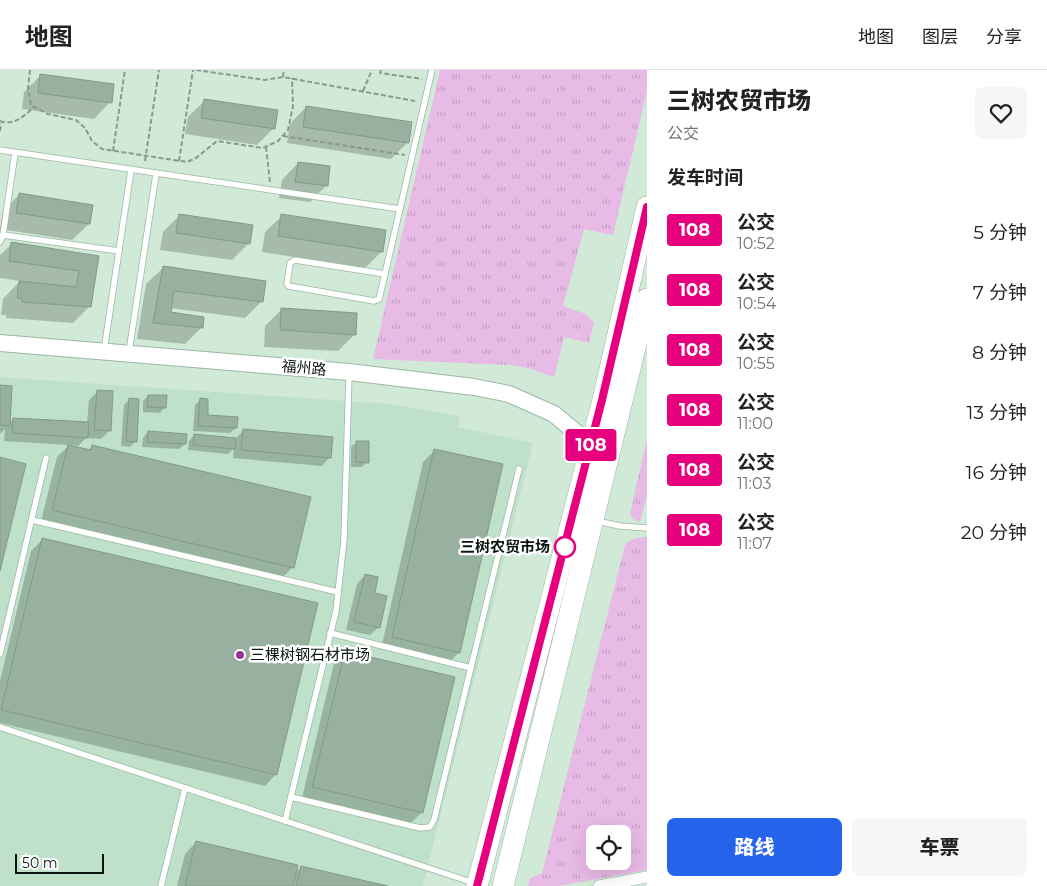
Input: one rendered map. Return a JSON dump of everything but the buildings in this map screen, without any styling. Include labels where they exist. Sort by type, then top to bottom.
[{"type":"highway","points":[[503,886],[583,518],[591,445],[647,207]]},
{"type":"highway","points":[[479,885],[646,303]]},
{"type":"street","points":[[624,306],[646,303]]},
{"type":"street","name":"福州路","points":[[0,343],[349,372],[474,387],[510,394],[554,414],[591,445]]},
{"type":"street","points":[[599,886],[647,877]]},
{"type":"lane","points":[[385,274],[295,260],[290,263],[287,284],[289,286],[377,300],[385,274],[432,70]]},
{"type":"lane","points":[[0,150],[400,209]]},
{"type":"lane","points":[[0,242],[3,235],[3,220],[15,153]]},
{"type":"lane","points":[[104,352],[131,170]]},
{"type":"lane","points":[[129,354],[156,174]]},
{"type":"lane","points":[[3,235],[119,251]]},
{"type":"lane","points":[[285,821],[336,611],[344,540],[349,372]]},
{"type":"lane","points":[[0,654],[46,458]]},
{"type":"lane","points":[[291,797],[420,828],[430,827],[434,820],[519,469]]},
{"type":"lane","points":[[583,518],[620,526],[647,528]]},
{"type":"lane","points":[[32,520],[338,592]]},
{"type":"lane","points":[[330,633],[471,668]]},
{"type":"lane","points":[[0,728],[479,885]]},
{"type":"lane","points":[[161,886],[185,788]]},
{"type":"path","points":[[30,70],[28,89],[29,98],[34,107],[48,114],[76,120],[85,128],[97,146],[114,151],[187,162],[217,141],[266,147],[278,141],[288,130],[293,106],[292,78]]},
{"type":"path","points":[[114,151],[125,70]]},
{"type":"path","points":[[143,172],[159,70]]},
{"type":"path","points":[[179,161],[195,70],[265,80],[283,77],[292,78],[425,102]]},
{"type":"path","points":[[283,77],[284,70]]},
{"type":"path","points":[[363,91],[372,70]]},
{"type":"path","points":[[381,70],[380,73],[430,80]]},
{"type":"path","points":[[0,131],[1,121],[15,121],[34,107]]},
{"type":"path","points":[[283,136],[412,156]]},
{"type":"path","points":[[266,147],[271,190]]},
{"type":"shaded area","name":"三棵树钢石材市场","points":[[0,377],[390,404],[460,416],[458,427],[533,443],[423,886],[391,886],[301,866],[296,886],[0,886]]},
{"type":"green space","points":[[440,70],[647,70],[647,91],[613,235],[584,229],[563,306],[586,314],[594,323],[589,343],[564,337],[554,377],[528,368],[511,365],[373,359]]},
{"type":"green space","points":[[647,439],[647,495],[640,522],[633,519],[630,514]]},
{"type":"green space","points":[[647,537],[647,870],[559,886],[528,886],[530,878],[542,873],[625,545],[630,540]]},
{"type":"bus line","name":"108","points":[[477,886],[602,400],[647,207]]},
{"type":"place","name":"三树农贸市场","points":[[565,547]]},
{"type":"place","name":"三棵树钢石材市场","points":[[240,655]]}]
